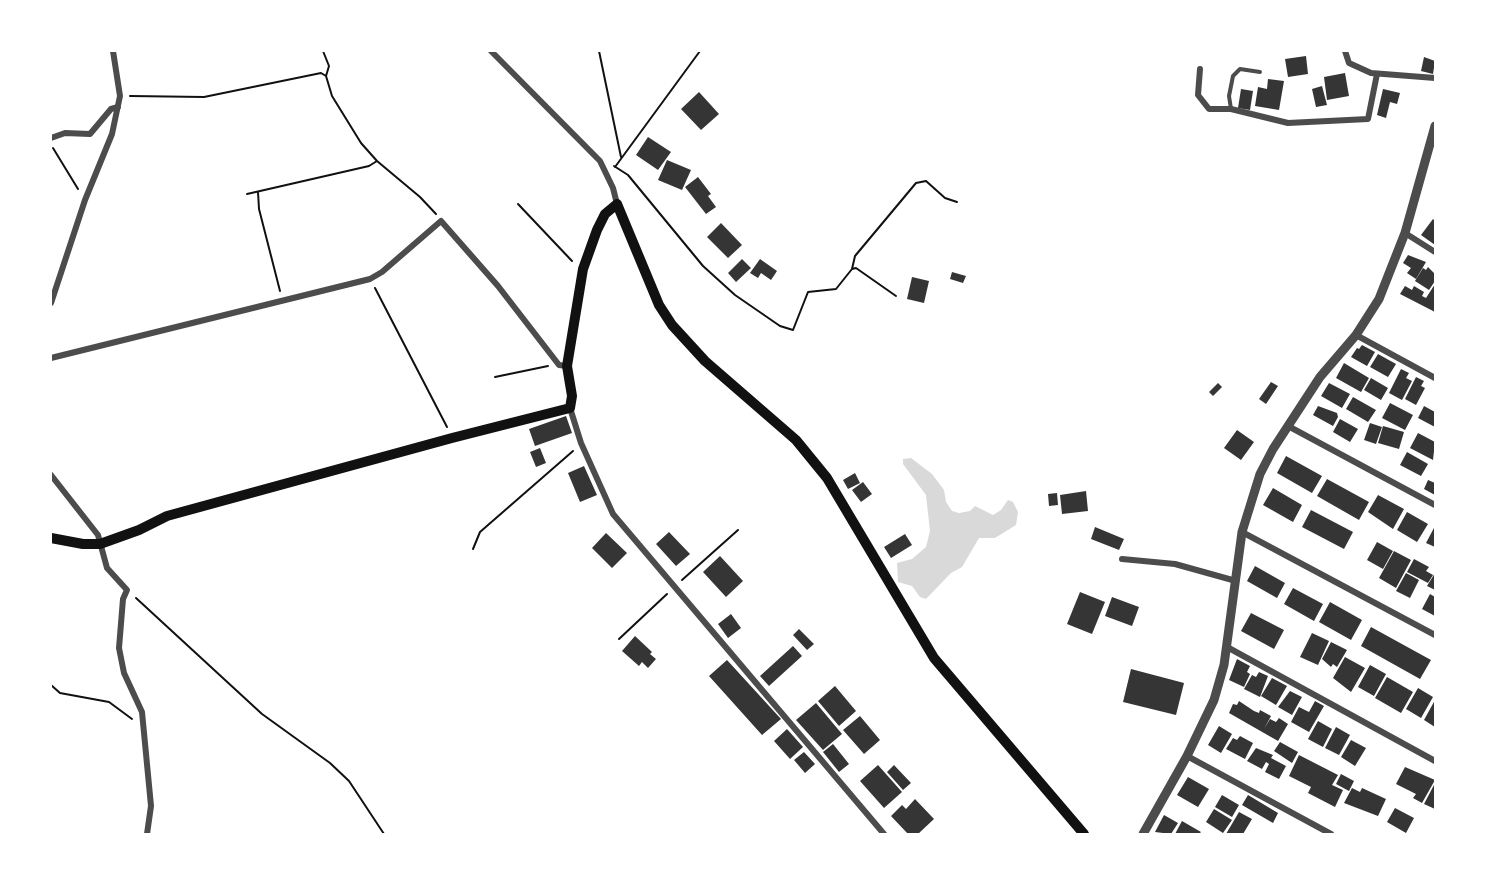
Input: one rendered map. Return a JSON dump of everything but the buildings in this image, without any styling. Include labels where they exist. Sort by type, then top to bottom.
[{"type":"main road","points":[[51,538],[83,544],[100,544],[139,530],[167,516],[570,408],[572,396],[562,365],[583,269],[605,214],[616,204],[659,305],[672,325],[705,361],[796,440],[821,471],[934,658],[1084,834]]},
{"type":"street","points":[[51,303],[85,200],[112,134],[120,96],[113,51]]},
{"type":"street","points":[[491,51],[600,160],[613,188],[616,204]]},
{"type":"street","points":[[1345,51],[1349,63],[1358,69],[1377,74],[1435,78]]},
{"type":"street","points":[[1200,69],[1198,95],[1209,109],[1231,109],[1288,123],[1368,119],[1377,74]]},
{"type":"street","points":[[51,138],[65,133],[90,134],[111,109],[118,106]]},
{"type":"street","points":[[1143,834],[1187,756],[1214,700],[1227,647],[1242,532],[1260,474],[1320,377],[1356,336],[1379,299],[1405,233],[1435,126]]},
{"type":"street","points":[[51,358],[370,279],[382,272],[441,221],[498,286],[562,365]]},
{"type":"street","points":[[1405,233],[1435,252]]},
{"type":"street","points":[[1356,336],[1435,378]]},
{"type":"street","points":[[570,408],[581,443],[613,514],[884,834]]},
{"type":"street","points":[[1288,426],[1435,505]]},
{"type":"street","points":[[51,475],[98,535],[107,568],[127,590],[123,599],[120,660],[140,705],[151,806],[147,834]]},
{"type":"street","points":[[1242,532],[1435,635]]},
{"type":"street","points":[[1122,559],[1175,564],[1236,581]]},
{"type":"street","points":[[1227,647],[1435,761]]},
{"type":"street","points":[[1187,756],[1331,834]]},
{"type":"lane","points":[[1231,109],[1229,96],[1233,76],[1240,69],[1260,72]]},
{"type":"path","points":[[324,51],[329,66],[326,76],[332,96],[361,143],[377,161],[420,197],[441,221]]},
{"type":"path","points":[[599,51],[618,130],[622,159]]},
{"type":"path","points":[[615,167],[700,51]]},
{"type":"path","points":[[120,96],[204,97],[241,91],[314,73],[326,76]]},
{"type":"path","points":[[51,146],[85,200]]},
{"type":"path","points":[[600,160],[628,175],[703,267],[735,295],[780,326],[793,330],[808,292],[836,289],[852,269],[855,255],[916,183],[926,182],[945,198],[957,202]]},
{"type":"path","points":[[247,194],[369,166],[377,161]]},
{"type":"path","points":[[258,192],[259,209],[282,302]]},
{"type":"path","points":[[518,204],[583,269]]},
{"type":"path","points":[[852,269],[856,268],[896,296]]},
{"type":"path","points":[[370,279],[452,438]]},
{"type":"path","points":[[495,377],[562,365]]},
{"type":"path","points":[[473,549],[480,532],[581,443]]},
{"type":"path","points":[[127,590],[262,714],[330,763],[349,781],[384,834]]},
{"type":"path","points":[[51,685],[60,693],[109,702],[143,725]]},
{"type":"shaded area","points":[[911,458],[932,474],[944,490],[946,502],[952,511],[959,513],[970,511],[975,506],[993,515],[1001,510],[1008,500],[1013,502],[1018,512],[1016,525],[995,538],[979,538],[962,567],[951,573],[926,599],[920,597],[912,586],[898,582],[897,563],[912,559],[926,547],[930,531],[926,495],[903,464],[903,459]]}]
